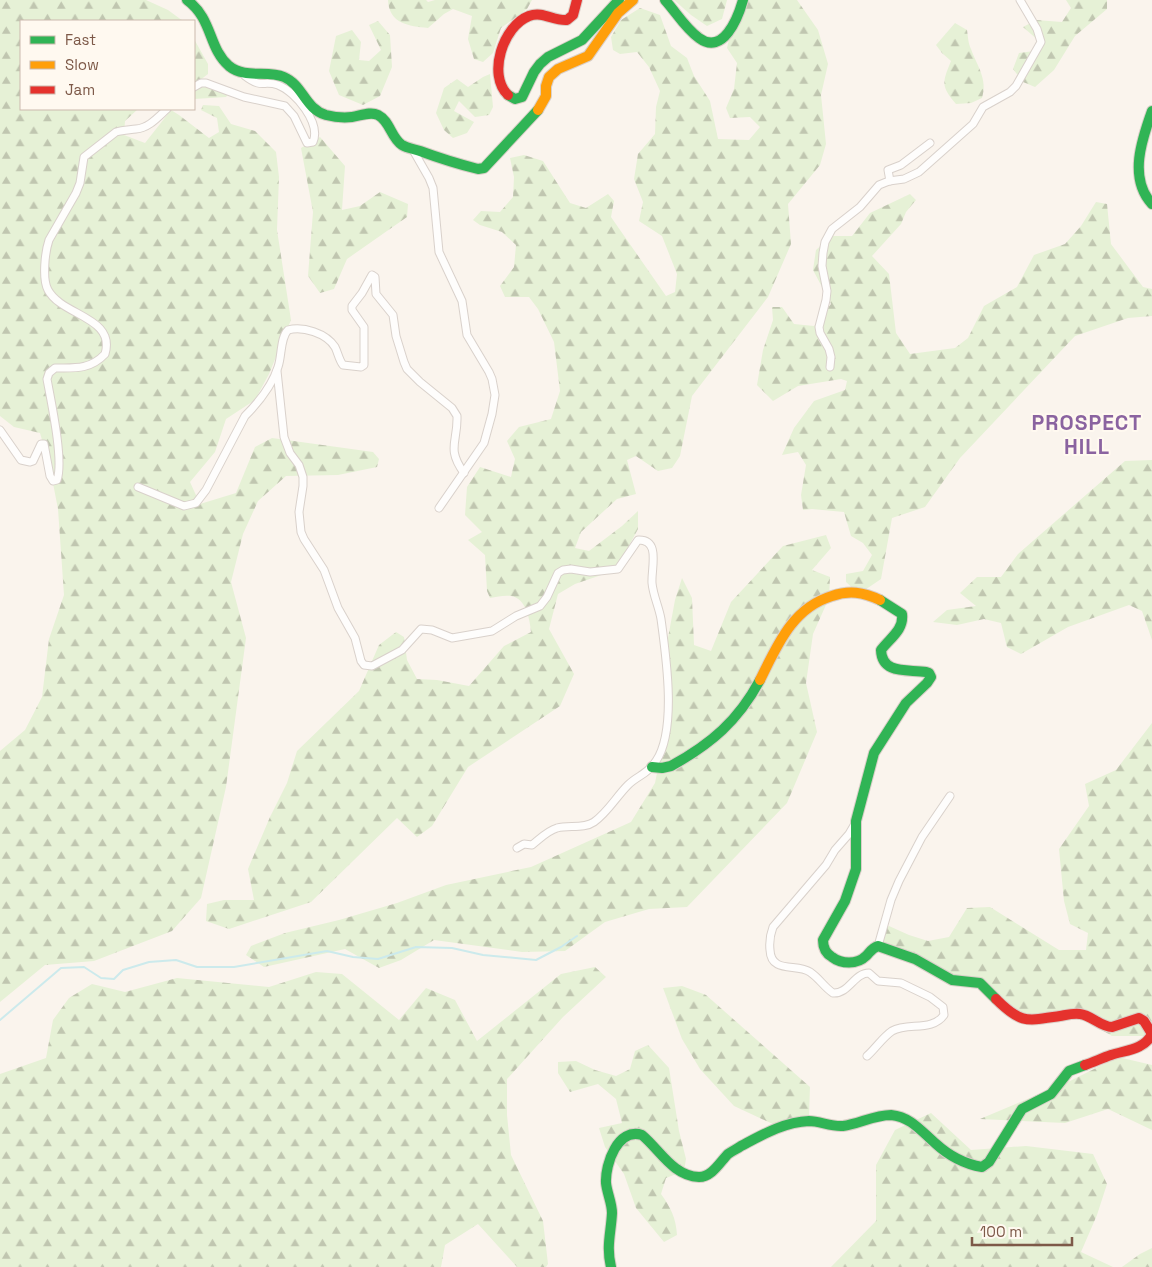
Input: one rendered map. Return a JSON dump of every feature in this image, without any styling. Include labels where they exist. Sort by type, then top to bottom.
[{"type":"main road","points":[[187,0],[201,12],[208,23],[221,58],[230,68],[241,72],[277,75],[289,79],[309,105],[323,114],[343,117],[370,113],[376,114],[381,118],[396,140],[413,150],[478,169],[484,168],[540,108],[546,96],[546,86],[549,77],[558,69],[588,56],[618,13],[633,0]]},
{"type":"main road","points":[[577,0],[573,14],[569,19],[561,20],[544,14],[531,15],[520,21],[512,29],[502,52],[498,72],[504,90],[512,98],[520,99],[531,76],[542,61],[573,46],[582,39],[607,11],[620,0]]},
{"type":"main road","points":[[664,0],[701,41],[710,44],[720,42],[730,31],[741,9],[743,0]]},
{"type":"main road","points":[[1152,111],[1140,145],[1138,163],[1141,184],[1152,204]]},
{"type":"main road","points":[[611,1267],[606,1248],[612,1210],[606,1179],[617,1145],[625,1135],[632,1133],[641,1135],[677,1170],[692,1176],[704,1177],[731,1152],[781,1128],[809,1121],[845,1126],[872,1117],[890,1115],[905,1118],[914,1123],[939,1146],[971,1165],[982,1167],[989,1162],[1022,1110],[1029,1104],[1051,1094],[1069,1071],[1142,1045],[1150,1038],[1151,1032],[1144,1020],[1136,1018],[1117,1027],[1108,1027],[1088,1015],[1076,1012],[1034,1020],[1021,1019],[1008,1010],[980,983],[952,980],[915,959],[878,946],[873,947],[862,958],[846,963],[839,962],[828,954],[822,944],[825,934],[845,901],[856,868],[856,822],[866,779],[878,744],[895,722],[909,698],[927,683],[930,677],[929,673],[926,672],[891,668],[883,664],[881,661],[881,650],[898,631],[903,617],[899,612],[863,592],[849,591],[834,594],[806,607],[796,616],[778,641],[753,692],[738,716],[696,750],[667,768],[652,767]]},
{"type":"street","points":[[830,367],[829,349],[820,333],[819,327],[827,291],[822,266],[825,242],[832,229],[860,206],[879,185],[904,179],[919,172],[973,124],[983,107],[1010,92],[1016,86],[1041,42],[1037,29],[1020,0]]},
{"type":"street","points":[[195,86],[206,83],[244,97],[285,106],[294,116],[308,143],[313,142],[315,128],[311,117],[291,93],[276,84],[256,83],[241,72]]},
{"type":"street","points":[[0,430],[21,460],[33,461],[41,444],[44,444],[50,476],[52,480],[57,480],[58,446],[47,379],[48,373],[55,368],[71,369],[90,365],[105,354],[106,343],[103,332],[96,324],[68,308],[48,290],[44,280],[49,240],[76,193],[86,154],[116,132],[147,126],[166,110]]},
{"type":"street","points":[[890,181],[888,170],[901,165],[930,143]]},
{"type":"street","points":[[413,150],[430,178],[433,188],[439,252],[462,301],[467,335],[490,372],[494,386],[494,405],[484,443],[439,508]]},
{"type":"street","points":[[464,472],[453,450],[457,416],[452,408],[420,382],[408,369],[398,344],[393,315],[376,294],[374,275],[352,306],[352,310],[364,327],[364,366],[343,365],[335,348],[329,341],[313,332],[304,328],[288,330],[285,334],[277,371],[284,437],[290,453],[299,465],[303,477],[299,512],[301,532],[327,575],[338,608],[355,638],[360,661],[364,665],[372,666],[402,650],[421,629],[432,630],[452,638],[492,631],[516,616],[540,606],[547,597],[558,573],[563,570],[571,569],[590,572],[618,569],[638,540],[651,544],[654,555],[653,586],[661,618],[668,694],[664,743],[660,755],[645,775],[628,785],[594,822],[584,826],[558,828],[545,834],[532,845],[524,844],[517,848]]},
{"type":"street","points":[[138,487],[184,506],[196,503],[206,490],[245,416],[255,407],[277,371]]},
{"type":"street","points":[[878,946],[891,900],[899,881],[924,832],[950,796]]},
{"type":"street","points":[[856,822],[826,865],[773,927],[769,939],[771,957],[775,962],[780,965],[808,971],[833,993],[842,992],[862,974],[869,972],[878,981],[901,983],[930,997],[943,1007],[944,1015],[939,1020],[928,1025],[894,1030],[867,1056]]},
{"type":"green space","points":[[0,0],[146,0],[168,10],[182,20],[20,20],[20,110],[137,110],[125,121],[124,135],[145,143],[171,110],[209,138],[219,132],[217,118],[201,110],[203,105],[219,106],[231,124],[255,131],[276,152],[279,177],[277,230],[291,320],[269,374],[255,400],[226,419],[215,452],[190,482],[200,504],[236,493],[255,447],[272,438],[373,452],[379,459],[377,467],[338,475],[286,476],[258,501],[243,534],[231,582],[246,638],[226,787],[201,898],[172,931],[94,961],[45,965],[0,1002],[0,751],[25,730],[42,697],[49,639],[64,595],[58,509],[50,468],[40,433],[14,427],[0,416]]},
{"type":"green space","points":[[388,0],[426,0],[428,2],[435,0],[532,0],[527,9],[501,28],[493,53],[483,62],[474,59],[468,39],[472,16],[453,9],[428,28],[407,25],[396,19],[392,14]]},
{"type":"green space","points":[[674,0],[727,0],[722,19],[707,26]]},
{"type":"green space","points":[[744,0],[797,0],[818,30],[828,64],[821,95],[826,144],[820,165],[788,204],[791,244],[768,297],[692,396],[680,456],[672,468],[658,471],[636,456],[627,460],[636,494],[617,499],[581,532],[575,548],[589,551],[622,526],[638,511],[638,529],[616,570],[575,584],[558,594],[549,629],[574,674],[560,706],[468,767],[432,826],[417,837],[397,818],[311,902],[229,929],[206,921],[207,904],[224,900],[254,900],[248,869],[287,783],[297,751],[359,691],[379,645],[396,632],[404,637],[407,660],[417,679],[437,680],[469,686],[504,646],[531,632],[526,610],[520,601],[511,596],[490,598],[487,591],[485,555],[468,540],[482,532],[465,515],[467,487],[480,467],[511,477],[515,459],[507,441],[519,427],[551,419],[560,391],[554,342],[538,309],[529,297],[505,297],[500,286],[514,267],[516,245],[502,232],[480,225],[473,220],[481,211],[500,212],[513,197],[514,177],[510,158],[524,155],[543,161],[570,203],[586,208],[608,194],[614,201],[611,217],[666,296],[675,292],[677,274],[662,236],[639,221],[643,202],[634,179],[638,154],[655,134],[656,107],[660,91],[649,67],[637,52],[620,54],[613,50],[611,37],[621,20],[640,8],[660,15],[671,46],[687,58],[694,76],[710,101],[718,139],[749,140],[760,127],[750,117],[730,118],[726,108],[734,89],[737,63],[727,48],[731,31]]},
{"type":"green space","points":[[1066,0],[1107,0],[1107,9],[1075,36],[1054,70],[1035,87],[1023,82],[1013,69],[1019,53],[1034,51],[1039,41],[1023,27],[1036,20],[1062,22],[1071,8]]},
{"type":"green space","points":[[378,21],[390,35],[392,67],[380,96],[363,105],[339,95],[329,71],[336,36],[352,30],[361,42],[359,60],[369,61],[381,50],[369,25]]},
{"type":"green space","points":[[955,23],[967,30],[970,47],[983,79],[982,98],[971,103],[956,104],[948,93],[944,84],[951,61],[936,45]]},
{"type":"green space","points":[[195,41],[208,64],[208,74],[195,84]]},
{"type":"green space","points":[[490,74],[493,107],[489,115],[475,117],[459,101],[454,111],[474,122],[467,133],[453,138],[444,130],[436,113],[444,88],[457,79],[468,87]]},
{"type":"green space","points":[[195,84],[213,85],[229,93],[226,97],[195,99]]},
{"type":"green space","points":[[320,137],[345,166],[342,210],[360,206],[380,192],[408,204],[407,217],[347,259],[334,289],[320,293],[308,276],[313,212],[301,148]]},
{"type":"green space","points":[[910,194],[916,200],[906,212],[901,224],[872,256],[889,274],[896,333],[910,354],[955,348],[968,338],[984,306],[1017,287],[1034,255],[1065,244],[1081,226],[1096,202],[1107,204],[1111,244],[1143,287],[1152,289],[1152,316],[1128,318],[1075,336],[960,458],[925,507],[892,518],[881,579],[859,594],[846,582],[846,574],[863,571],[872,555],[863,543],[851,536],[844,512],[803,510],[801,495],[806,465],[798,452],[782,455],[794,428],[814,401],[845,390],[847,381],[841,379],[798,386],[773,401],[757,385],[763,350],[773,320],[772,307],[782,307],[794,324],[814,326],[831,304],[813,270],[816,250],[832,236],[852,236],[870,213]]},
{"type":"green space","points":[[1152,460],[1152,640],[1142,611],[1129,605],[1068,627],[1021,654],[1007,647],[1001,623],[984,619],[957,625],[933,622],[947,610],[976,606],[960,593],[977,577],[1001,577],[1018,554],[1125,461]]},
{"type":"green space","points":[[826,535],[831,548],[812,570],[830,577],[829,598],[813,634],[806,683],[817,732],[787,803],[687,907],[649,909],[605,922],[565,951],[522,952],[434,940],[401,960],[379,968],[345,949],[264,967],[246,955],[251,946],[285,933],[397,903],[446,885],[531,867],[631,822],[655,783],[665,733],[665,654],[675,600],[682,578],[692,598],[694,645],[711,651],[731,602],[783,546]]},
{"type":"green space","points":[[1152,723],[1152,1036],[1112,1036],[1078,1016],[1020,1017],[973,984],[940,979],[887,949],[881,932],[889,926],[928,941],[949,937],[967,908],[990,907],[1059,950],[1086,950],[1088,933],[1070,924],[1064,901],[1059,849],[1089,806],[1085,784],[1116,770]]},
{"type":"green space","points":[[595,967],[606,977],[563,1017],[507,1079],[507,1115],[511,1155],[543,1221],[548,1264],[546,1267],[517,1267],[478,1224],[445,1245],[441,1267],[0,1267],[0,1074],[46,1058],[53,1020],[69,998],[92,984],[125,992],[177,978],[269,987],[316,972],[342,974],[399,1020],[426,988],[455,1000],[477,1041],[561,974]]},
{"type":"green space","points":[[682,986],[706,995],[810,1087],[809,1116],[800,1123],[775,1125],[734,1106],[700,1069],[682,1039],[663,988]]},
{"type":"green space","points":[[648,1045],[669,1068],[679,1131],[686,1159],[684,1171],[666,1178],[661,1194],[672,1213],[677,1235],[664,1242],[636,1208],[624,1174],[605,1147],[599,1128],[622,1123],[616,1099],[598,1084],[570,1092],[558,1073],[558,1062],[576,1061],[595,1070],[616,1076],[630,1069],[635,1051]]},
{"type":"green space","points":[[1118,1057],[1152,1065],[1152,1130],[1108,1109],[1065,1123],[980,1119],[1070,1081]]},
{"type":"green space","points":[[931,1113],[971,1150],[1026,1146],[1093,1154],[1107,1184],[1097,1215],[1081,1252],[1113,1267],[831,1267],[876,1221],[876,1165],[895,1130]]},
{"type":"green space","points":[[1152,1248],[1152,1267],[1122,1267],[1140,1254]]},
{"type":"waterway","points":[[0,1020],[61,968],[84,967],[101,978],[114,979],[123,970],[149,962],[176,960],[197,967],[234,967],[327,951],[353,957],[378,959],[416,947],[452,948],[483,955],[536,960],[577,936]]},
{"type":"traffic: fast","points":[[187,0],[202,16],[222,59],[235,70],[284,77],[296,85],[313,108],[326,115],[335,117],[378,115],[385,121],[395,138],[402,145],[449,161],[478,169],[484,168],[538,110]]},
{"type":"traffic: fast","points":[[508,95],[515,99],[522,97],[540,64],[548,57],[582,40],[619,0]]},
{"type":"traffic: fast","points":[[665,0],[689,30],[708,42],[722,39],[728,32],[733,25],[743,0]]},
{"type":"traffic: fast","points":[[1152,111],[1144,134],[1139,158],[1140,182],[1152,204]]},
{"type":"traffic: fast","points":[[880,600],[902,614],[899,629],[881,650],[882,658],[891,667],[926,672],[931,677],[906,703],[874,753],[856,821],[856,869],[845,901],[823,940],[824,947],[828,954],[849,963],[862,959],[878,946],[915,959],[952,980],[980,983],[996,999]]},
{"type":"traffic: fast","points":[[652,767],[662,768],[671,766],[711,740],[742,708],[760,680]]},
{"type":"traffic: fast","points":[[611,1267],[609,1246],[612,1213],[606,1175],[615,1149],[626,1136],[642,1135],[674,1167],[690,1176],[699,1177],[712,1172],[731,1152],[782,1126],[809,1121],[843,1126],[879,1116],[891,1115],[910,1122],[951,1155],[969,1164],[982,1167],[989,1162],[1022,1109],[1051,1094],[1069,1071],[1085,1065]]},
{"type":"traffic: slow","points":[[538,110],[546,96],[546,86],[549,77],[558,69],[588,56],[618,13],[633,0]]},
{"type":"traffic: slow","points":[[760,680],[787,630],[806,609],[832,596],[844,593],[868,595],[880,600]]},
{"type":"traffic: jam","points":[[508,95],[502,86],[499,76],[499,64],[505,40],[512,30],[520,21],[534,15],[567,20],[573,15],[577,0]]},
{"type":"traffic: jam","points":[[996,999],[1012,1013],[1025,1019],[1080,1014],[1112,1027],[1139,1018],[1144,1021],[1152,1034],[1149,1039],[1139,1046],[1085,1065]]},
{"type":"district","name":"PROSPECT HILL","points":[[1087,434]]}]
